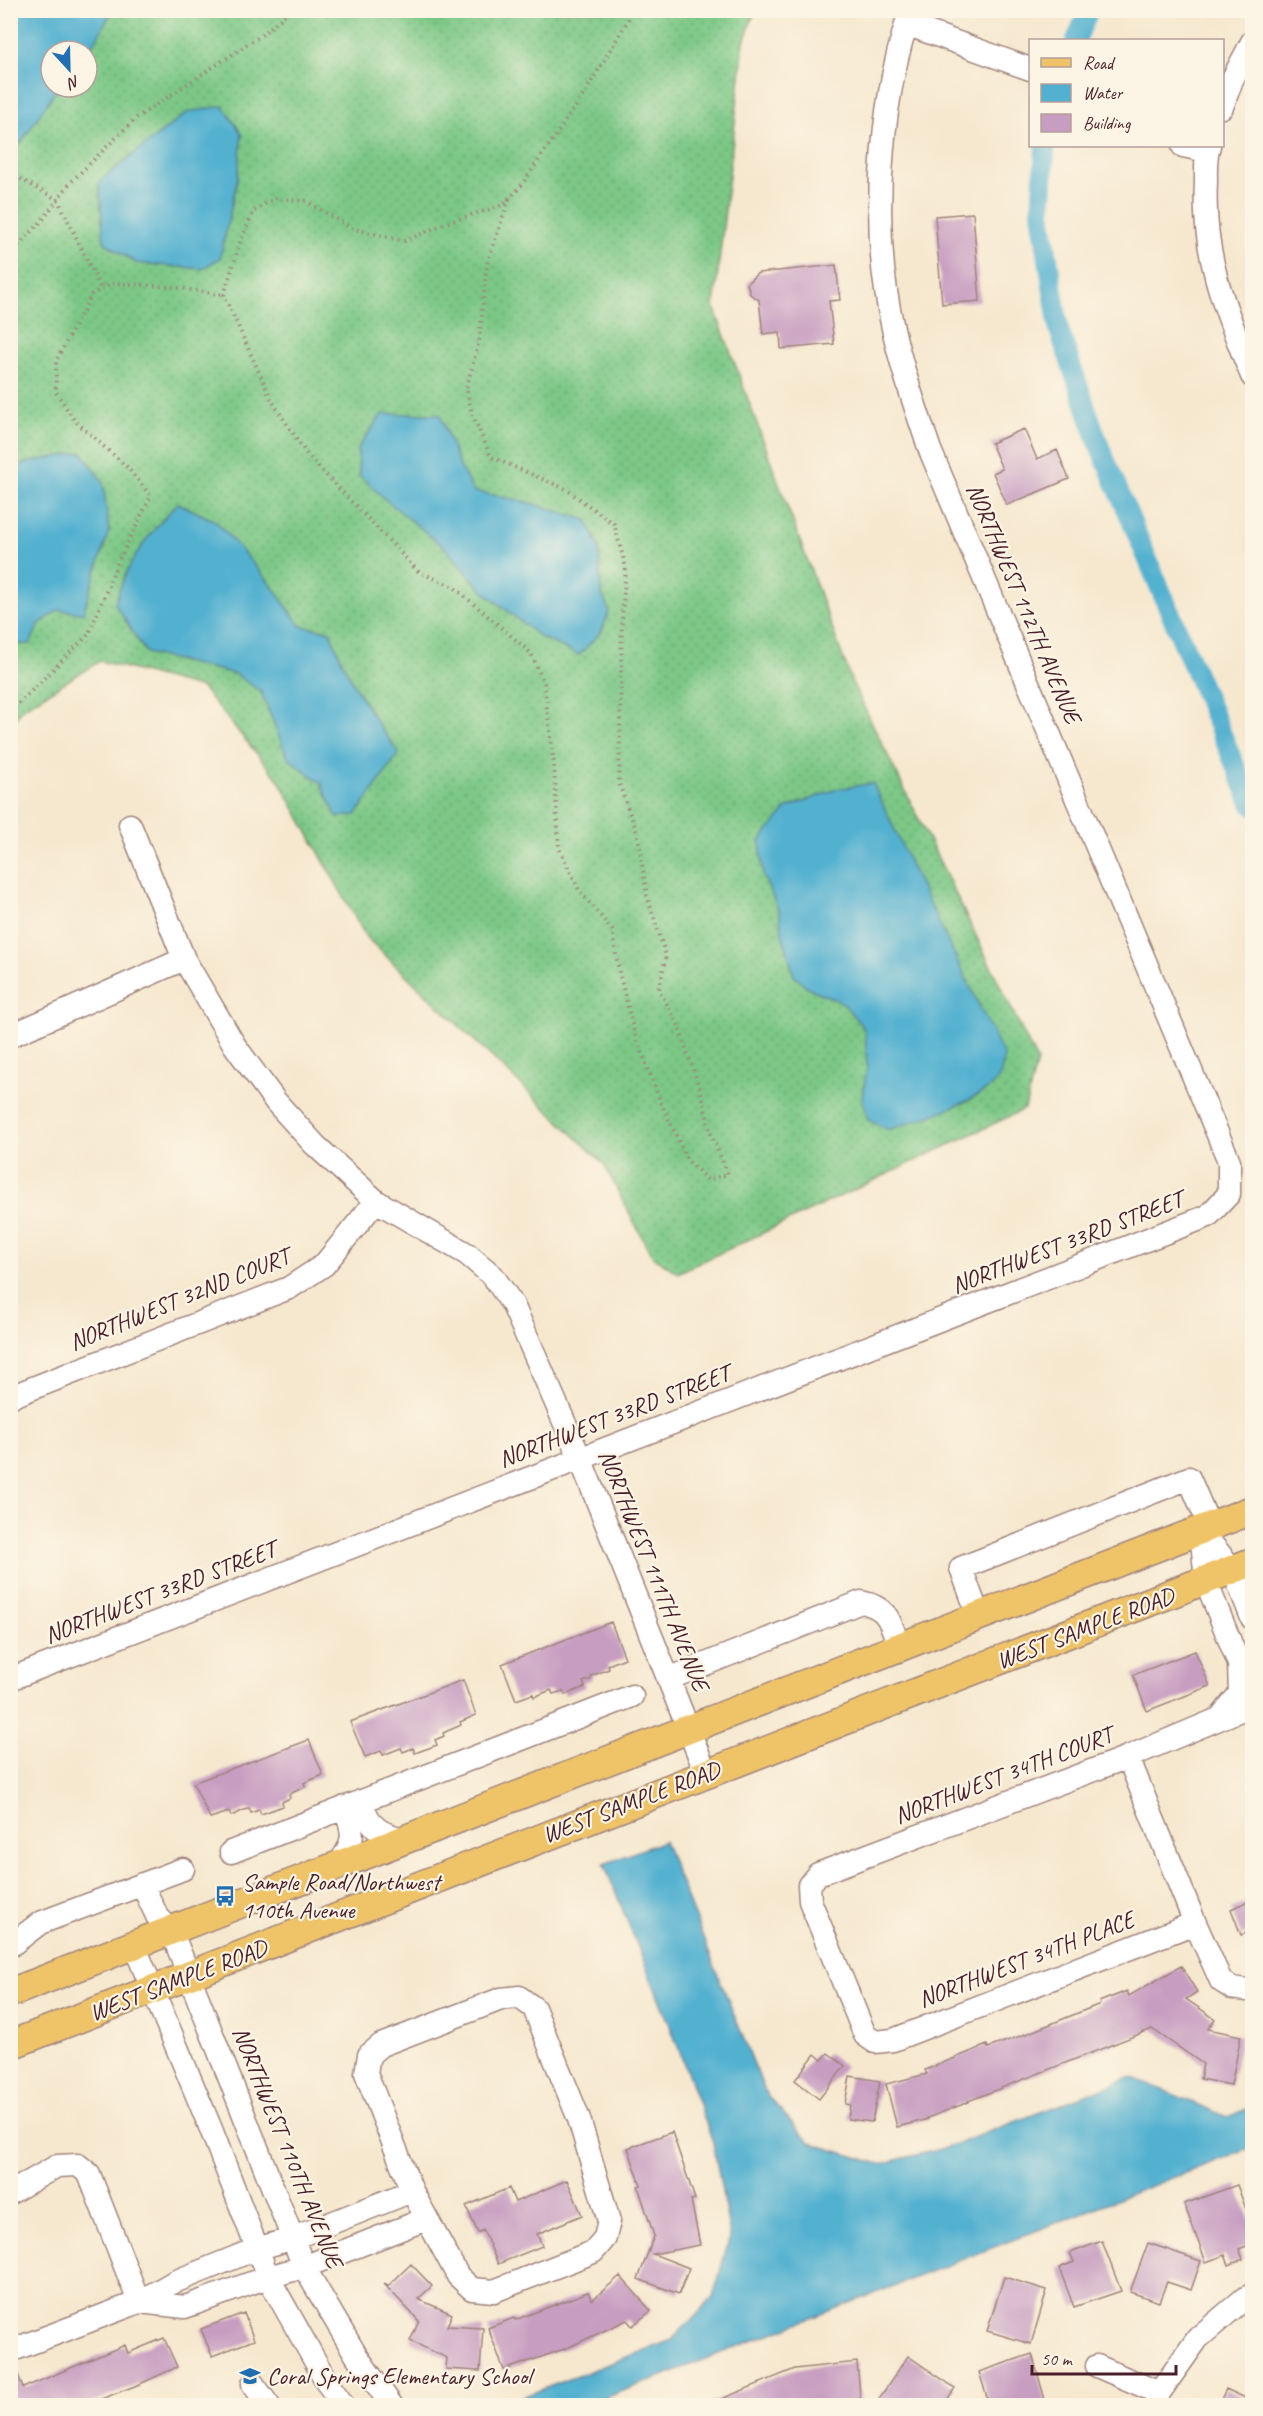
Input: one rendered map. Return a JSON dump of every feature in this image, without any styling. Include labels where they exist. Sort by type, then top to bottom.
[{"type":"main road","name":"WEST SAMPLE ROAD","points":[[10,1993],[1252,1510]]},
{"type":"main road","name":"WEST SAMPLE ROAD","points":[[10,2045],[1243,1566]]},
{"type":"street","points":[[909,17],[1029,69]]},
{"type":"street","name":"NORTHWEST 112TH AVENUE","points":[[909,17],[890,91],[880,202],[886,291],[903,372],[930,450],[1229,1161],[1229,1194]]},
{"type":"street","points":[[1224,102],[1232,80],[1252,42]]},
{"type":"street","points":[[1208,148],[1205,198],[1208,247],[1223,304],[1252,376]]},
{"type":"street","name":"NORTHWEST 111TH AVENUE","points":[[130,825],[184,958],[235,1046],[276,1102],[315,1145],[376,1201],[467,1254],[493,1276],[513,1305],[580,1458],[706,1773]]},
{"type":"street","points":[[10,1036],[184,958]]},
{"type":"street","name":"NORTHWEST 33RD STREET","points":[[10,1679],[1208,1216],[1229,1194]]},
{"type":"street","name":"NORTHWEST 32ND COURT","points":[[10,1397],[289,1287],[324,1265],[376,1201]]},
{"type":"street","points":[[979,1617],[961,1568],[1189,1478],[1206,1529],[1243,1566],[1252,1618]]},
{"type":"street","name":"NORTHWEST 34TH COURT","points":[[1206,1529],[1206,1581],[1239,1664],[1239,1693],[1219,1719]]},
{"type":"street","points":[[668,1679],[861,1602],[874,1604],[885,1612],[899,1647]]},
{"type":"street","points":[[231,1852],[632,1696]]},
{"type":"street","name":"NORTHWEST 34TH COURT","points":[[875,2042],[865,2035],[810,1901],[809,1886],[818,1874],[1128,1757],[1252,1705]]},
{"type":"street","points":[[1128,1757],[1221,1981],[1242,1988]]},
{"type":"street","points":[[353,1804],[376,1829],[388,1836],[405,1839]]},
{"type":"street","points":[[337,1866],[351,1849],[353,1804]]},
{"type":"street","points":[[10,1946],[40,1923],[183,1869]]},
{"type":"street","name":"NORTHWEST 110TH AVENUE","points":[[142,1884],[157,1916],[171,1930],[291,2239],[304,2267],[356,2355],[392,2406]]},
{"type":"street","name":"NORTHWEST 34TH PLACE","points":[[875,2042],[893,2040],[1195,1923]]},
{"type":"street","points":[[134,1946],[211,2129],[268,2277],[328,2384],[344,2406]]},
{"type":"street","points":[[519,1997],[534,2008],[579,2119],[609,2221],[606,2238],[593,2252],[494,2291],[472,2289],[459,2276],[426,2219],[412,2191],[366,2073],[369,2055],[381,2045],[501,1999],[519,1997]]},
{"type":"street","points":[[10,2193],[57,2166],[78,2165],[89,2174],[139,2302]]},
{"type":"street","points":[[10,2351],[139,2302],[174,2282],[256,2249],[291,2239],[412,2191]]},
{"type":"street","points":[[139,2302],[185,2307],[268,2277],[304,2267],[426,2219]]},
{"type":"street","points":[[1097,2366],[1158,2399],[1198,2338],[1245,2298],[1252,2295]]},
{"type":"street","points":[[253,2384],[269,2406]]},
{"type":"path","points":[[10,254],[41,222],[70,183],[136,118],[263,34],[290,10]]},
{"type":"path","points":[[509,199],[487,264],[479,342],[466,388],[472,414],[491,457],[566,489],[614,525],[626,568],[622,615],[619,784],[638,835],[647,896],[666,956],[659,989],[678,1025],[702,1095],[711,1135],[728,1174],[708,1180],[688,1161],[661,1102],[634,1032],[619,972],[612,930],[579,890],[559,848],[554,764],[544,683],[531,653],[454,587],[419,572],[306,455],[272,401],[224,295],[240,242],[254,211],[275,198],[306,201],[351,228],[404,241],[449,222],[503,205],[521,186],[586,91],[634,10]]},
{"type":"path","points":[[10,173],[58,200],[101,289]]},
{"type":"path","points":[[10,712],[89,634],[117,564],[151,496],[126,467],[75,421],[56,392],[56,361],[92,294],[114,283],[173,287],[224,295]]},
{"type":"green space","points":[[11,11],[755,11],[744,42],[714,307],[852,682],[1037,1061],[1025,1109],[678,1273],[652,1256],[603,1163],[366,937],[278,779],[202,688],[100,661],[21,709],[11,728]]},
{"type":"water","points":[[11,10],[112,11],[96,39],[39,39],[39,99],[50,99],[20,144],[11,148]]},
{"type":"water","points":[[223,106],[242,134],[238,176],[220,258],[202,269],[136,263],[104,242],[99,181],[188,112]]},
{"type":"water","points":[[382,414],[440,414],[458,463],[473,491],[527,502],[587,520],[599,547],[601,591],[609,611],[602,631],[579,655],[540,637],[484,592],[444,547],[359,475],[358,448]]},
{"type":"water","points":[[82,452],[103,482],[109,531],[83,613],[59,610],[39,624],[30,644],[11,644],[11,470],[25,463]]},
{"type":"water","points":[[178,503],[217,522],[268,581],[301,626],[330,631],[343,663],[360,695],[399,753],[356,815],[337,817],[321,783],[288,758],[261,692],[235,674],[146,653],[115,604],[139,549]]},
{"type":"water","points":[[873,783],[1004,1056],[998,1079],[978,1095],[963,1103],[889,1130],[868,1120],[862,1098],[867,1068],[865,1030],[843,1003],[809,988],[794,976],[783,939],[779,911],[763,875],[760,841],[787,808],[837,789]]},
{"type":"water","points":[[664,1841],[766,2094],[810,2143],[880,2164],[949,2147],[1132,2077],[1227,2117],[1252,2107],[1252,2147],[587,2405],[501,2405],[672,2340],[713,2297],[730,2236],[713,2142],[669,2023],[604,1864]]},
{"type":"building","points":[[973,213],[980,301],[942,304],[935,216]]},
{"type":"building","points":[[836,265],[840,300],[829,301],[834,344],[781,349],[780,332],[763,334],[759,300],[750,294],[747,283],[758,273]]},
{"type":"building","points":[[1024,429],[1037,459],[1057,450],[1069,479],[1007,505],[993,473],[1002,469],[991,443]]},
{"type":"building","points":[[611,1622],[625,1658],[608,1665],[609,1669],[591,1676],[592,1679],[583,1682],[585,1687],[565,1695],[563,1691],[553,1694],[551,1690],[534,1697],[533,1694],[516,1700],[502,1664]]},
{"type":"building","points":[[1195,1651],[1210,1686],[1147,1711],[1133,1675]]},
{"type":"building","points":[[463,1680],[476,1715],[443,1733],[444,1736],[435,1740],[437,1745],[415,1753],[413,1748],[403,1752],[401,1748],[383,1755],[381,1751],[365,1757],[350,1722]]},
{"type":"building","points":[[309,1740],[323,1775],[304,1783],[305,1787],[289,1794],[290,1798],[282,1802],[283,1806],[261,1814],[259,1810],[251,1813],[249,1808],[231,1816],[229,1812],[210,1818],[193,1783]]},
{"type":"building","points":[[1252,1900],[1252,1931],[1241,1935],[1231,1909]]},
{"type":"building","points":[[1181,1966],[1197,1992],[1186,1999],[1215,2019],[1208,2029],[1241,2036],[1231,2085],[1200,2079],[1203,2064],[1152,2029],[928,2119],[897,2127],[886,2084],[927,2074],[925,2070],[987,2045],[988,2048],[1031,2032],[1127,1991],[1129,1996]]},
{"type":"building","points":[[828,2053],[845,2066],[819,2099],[795,2080],[815,2054],[822,2060]]},
{"type":"building","points":[[850,2076],[880,2081],[872,2122],[848,2119],[850,2105],[845,2104]]},
{"type":"building","points":[[672,2132],[695,2199],[691,2200],[700,2245],[653,2254],[689,2268],[679,2294],[638,2279],[654,2236],[638,2186],[641,2185],[628,2148]]},
{"type":"building","points":[[567,2180],[582,2215],[537,2234],[542,2246],[498,2264],[483,2230],[478,2233],[466,2206],[509,2188],[515,2202]]},
{"type":"building","points":[[1237,2185],[1252,2225],[1252,2244],[1239,2249],[1243,2259],[1229,2265],[1225,2255],[1206,2262],[1184,2204]]},
{"type":"building","points":[[1102,2241],[1121,2291],[1074,2307],[1059,2268],[1074,2262],[1070,2253]]},
{"type":"building","points":[[1148,2243],[1201,2261],[1191,2290],[1167,2282],[1159,2302],[1130,2292]]},
{"type":"building","points":[[411,2264],[432,2286],[418,2299],[452,2314],[447,2326],[483,2328],[480,2371],[446,2369],[447,2358],[410,2341],[419,2321],[384,2284],[388,2286]]},
{"type":"building","points":[[620,2276],[651,2311],[632,2326],[627,2320],[567,2348],[504,2370],[488,2328],[588,2292],[592,2300]]},
{"type":"building","points":[[1004,2277],[1047,2290],[1031,2344],[987,2331]]},
{"type":"building","points":[[244,2313],[254,2340],[212,2356],[201,2329]]},
{"type":"building","points":[[164,2338],[177,2367],[140,2384],[83,2406],[78,2406],[76,2401],[65,2406],[10,2406],[10,2364],[14,2364],[23,2388],[125,2345],[128,2353]]},
{"type":"building","points":[[1032,2354],[1046,2403],[1037,2406],[990,2406],[979,2372]]},
{"type":"building","points":[[908,2356],[955,2388],[943,2406],[874,2406]]},
{"type":"building","points":[[857,2362],[861,2406],[704,2406],[795,2369]]},
{"type":"building","points":[[1226,2389],[1252,2401],[1252,2406],[1218,2406]]},
{"type":"waterway","points":[[1076,39],[1089,10]]},
{"type":"waterway","points":[[1045,147],[1041,213],[1059,330],[1099,445],[1252,805]]},
{"type":"place","name":"Sample Road/Northwest 110th Avenue","points":[[225,1896]]},
{"type":"place","name":"Coral Springs Elementary School","points":[[250,2376]]}]
